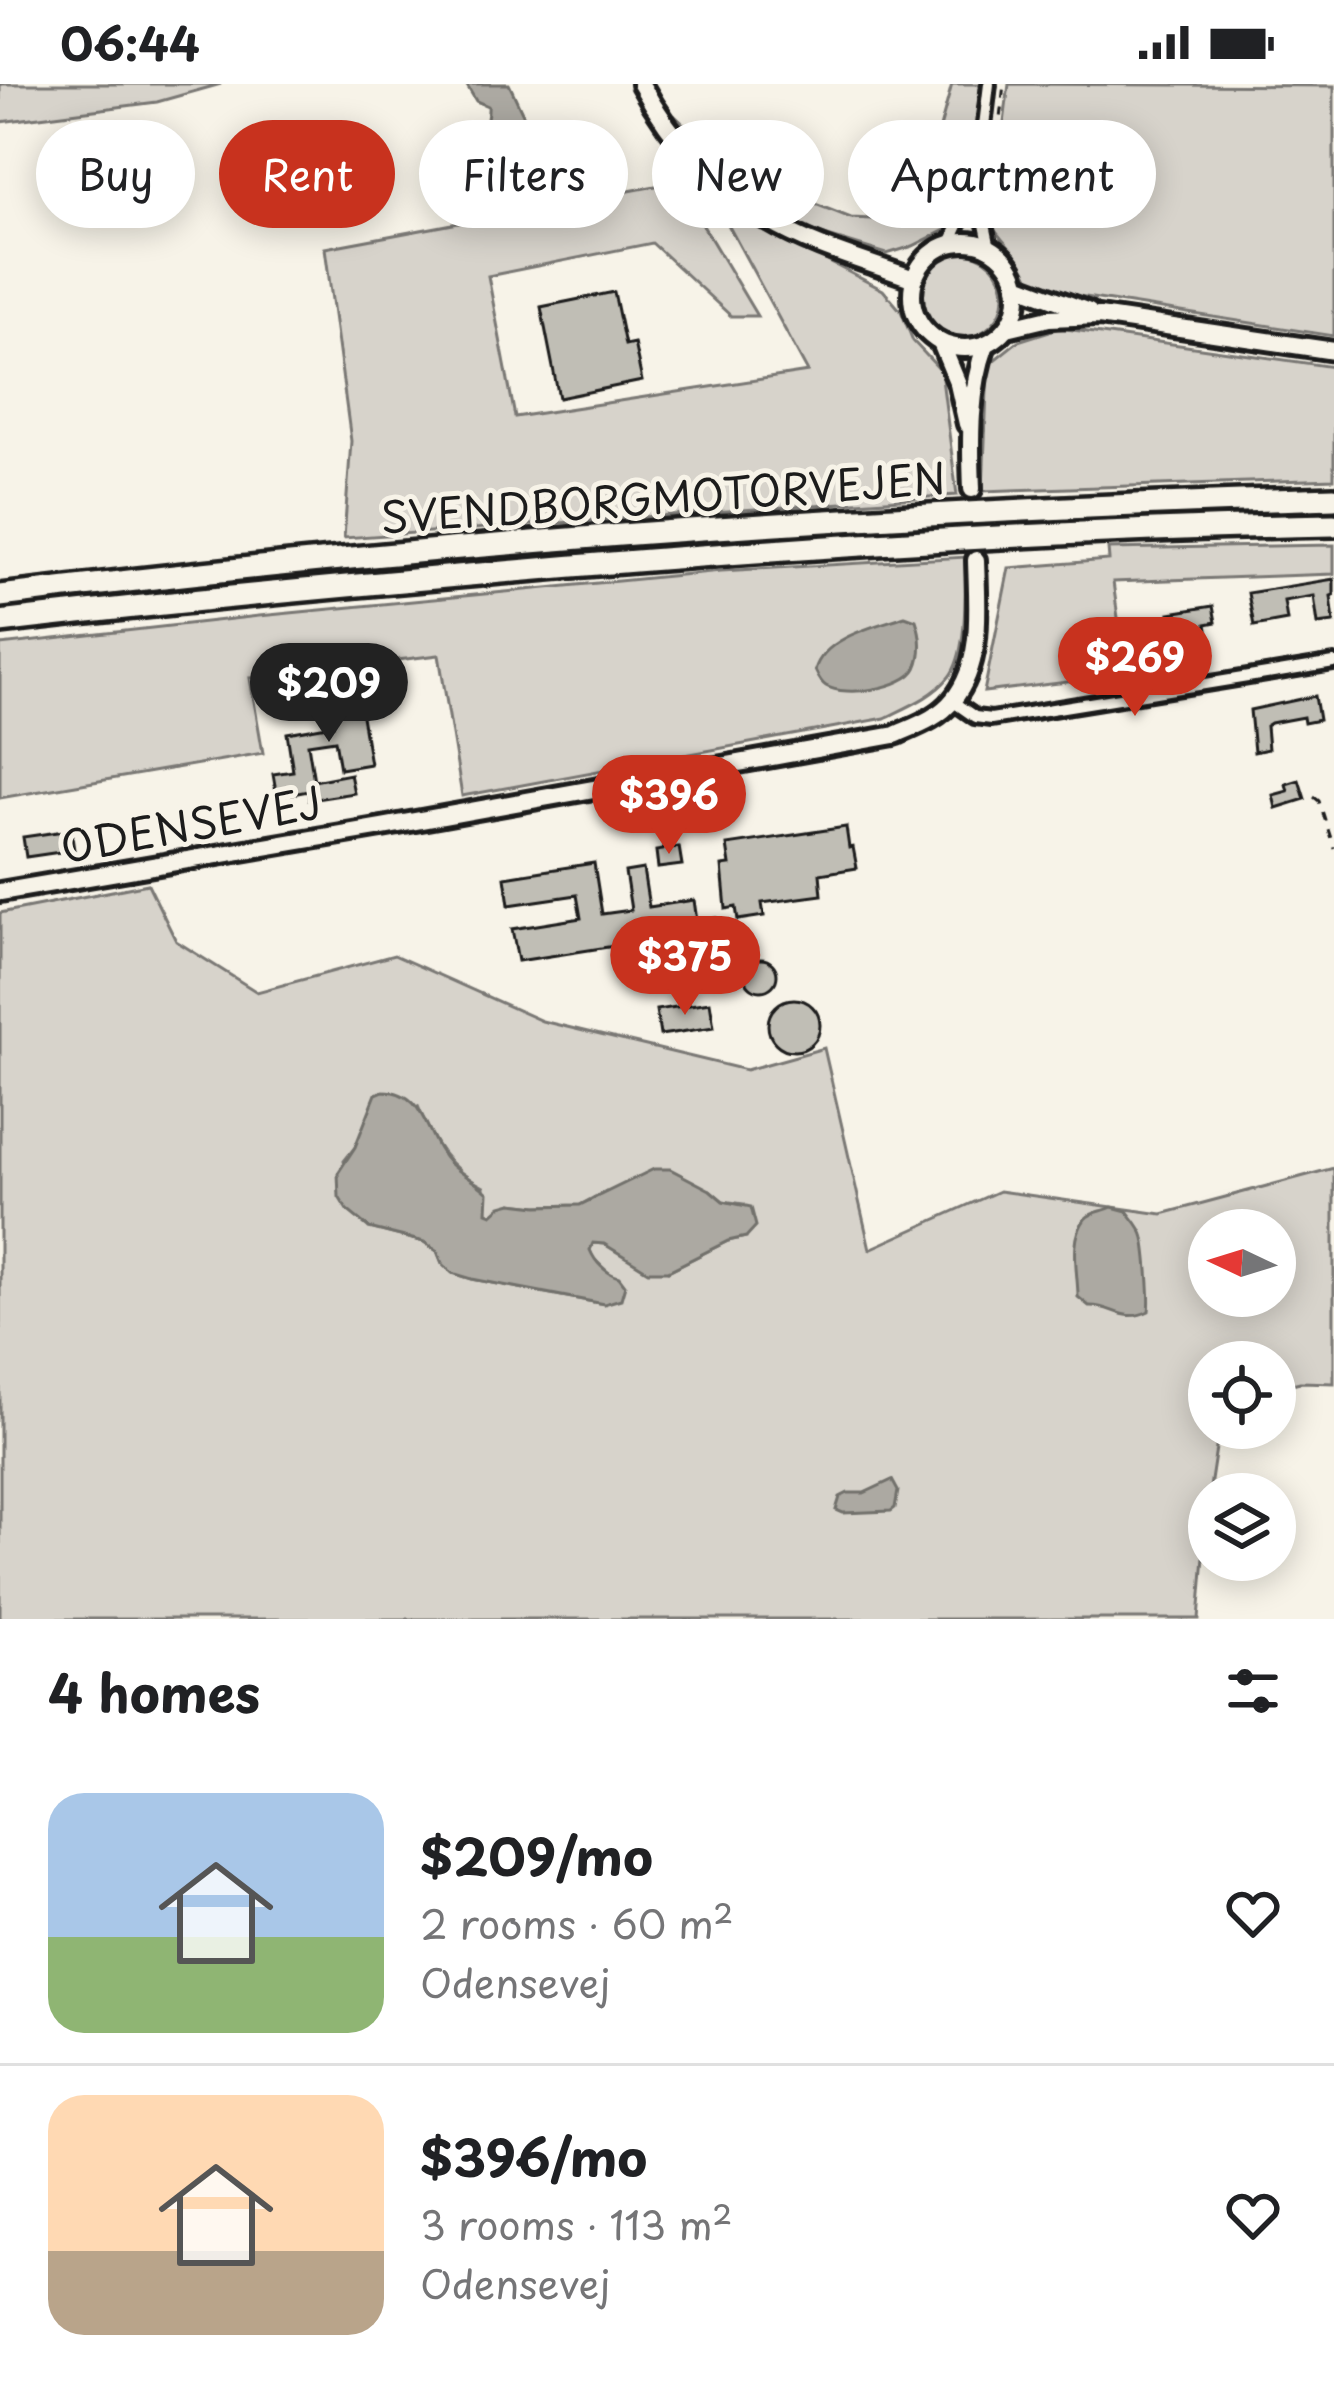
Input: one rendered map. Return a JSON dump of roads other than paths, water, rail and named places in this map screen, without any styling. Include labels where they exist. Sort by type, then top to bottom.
[{"type":"highway","name":"SVENDBORGMOTORVEJEN","points":[[0,596],[333,560],[621,536],[950,514],[1334,498]]},
{"type":"highway","name":"SVENDBORGMOTORVEJEN","points":[[0,622],[354,585],[756,551],[1202,527],[1334,525]]},
{"type":"main road","points":[[641,84],[693,159],[754,211],[815,244],[914,279]]},
{"type":"main road","points":[[941,343],[971,348],[986,344],[1015,315],[1017,285],[1012,270],[990,248],[970,242],[949,244],[928,257],[914,279],[912,294],[920,323],[941,343],[958,384],[970,436]]},
{"type":"main road","points":[[1017,285],[1100,316]]},
{"type":"main road","points":[[1007,328],[1049,318],[1100,316],[1334,351]]},
{"type":"main road","points":[[972,489],[970,436],[975,385],[986,344]]},
{"type":"main road","points":[[952,701],[972,659],[976,637],[976,560]]},
{"type":"main road","name":"ODENSEVEJ","points":[[0,892],[869,741],[927,721],[952,701]]},
{"type":"street","points":[[984,120],[989,84]]},
{"type":"street","points":[[949,244],[956,228]]},
{"type":"street","points":[[986,228],[990,248]]},
{"type":"street","points":[[952,701],[976,717],[991,719],[1334,663]]}]
